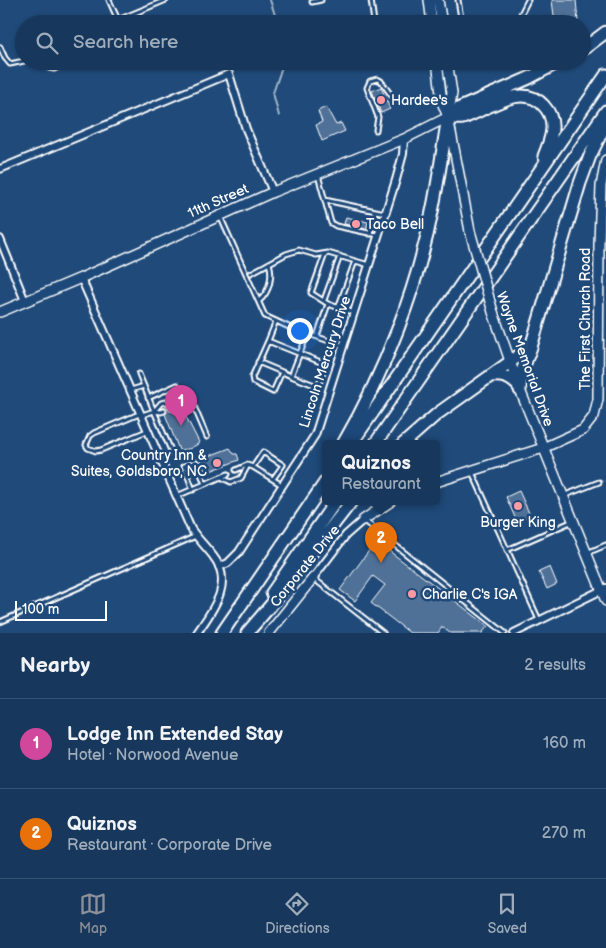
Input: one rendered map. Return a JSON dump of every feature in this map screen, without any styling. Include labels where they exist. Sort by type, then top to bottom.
[{"type":"highway","points":[[591,43],[606,32]]},
{"type":"highway","points":[[346,440],[397,331],[419,265],[433,208],[448,117],[460,108],[544,70]]},
{"type":"highway","points":[[354,440],[606,75]]},
{"type":"highway","points":[[448,117],[461,119],[487,106],[520,95],[531,96],[548,109],[552,120],[553,132],[544,157],[522,195]]},
{"type":"highway","points":[[378,440],[606,111]]},
{"type":"highway","points":[[519,389],[521,374],[531,347],[580,183],[590,156],[606,123]]},
{"type":"highway","points":[[408,440],[437,414],[531,347]]},
{"type":"highway","points":[[490,376],[506,377],[515,382],[519,389]]},
{"type":"highway","points":[[305,512],[322,482]]},
{"type":"highway","points":[[222,633],[322,487]]},
{"type":"highway","points":[[245,633],[333,505]]},
{"type":"highway","points":[[245,633],[271,605],[349,505]]},
{"type":"street","points":[[429,0],[431,15]]},
{"type":"street","points":[[438,0],[440,15]]},
{"type":"street","name":"Wayne Memorial Drive","points":[[438,70],[442,102],[448,117],[470,231],[492,312],[519,389],[586,553],[604,589],[606,601]]},
{"type":"street","name":"Wayne Memorial Drive","points":[[448,70],[452,93],[448,117]]},
{"type":"street","points":[[0,169],[229,74],[246,129],[273,192]]},
{"type":"street","name":"11th Street","points":[[0,312],[273,192],[404,139],[448,117]]},
{"type":"street","name":"Lincoln Mercury Drive","points":[[220,570],[239,552],[315,435],[379,236],[403,154],[404,139]]},
{"type":"street","name":"The First Church Road","points":[[543,448],[583,430],[594,416],[598,399],[599,244],[601,186],[606,160]]},
{"type":"street","points":[[0,239],[25,301]]},
{"type":"street","points":[[81,278],[191,529],[214,557],[220,570],[222,585],[218,602],[197,633]]},
{"type":"street","points":[[440,481],[543,448]]},
{"type":"street","name":"Corporate Drive","points":[[269,633],[346,536],[363,520],[386,505]]},
{"type":"street","points":[[514,633],[604,589]]},
{"type":"lane","points":[[109,0],[116,15]]},
{"type":"lane","points":[[130,15],[166,0]]},
{"type":"lane","points":[[312,2],[321,0]]},
{"type":"lane","points":[[371,0],[373,15]]},
{"type":"lane","points":[[458,0],[460,15]]},
{"type":"lane","points":[[521,15],[528,0]]},
{"type":"lane","points":[[0,47],[10,64],[15,63]]},
{"type":"lane","points":[[376,130],[378,117],[367,88],[370,81],[381,80],[391,95]]},
{"type":"lane","points":[[318,174],[331,223],[336,226],[379,236]]},
{"type":"lane","points":[[325,200],[385,213]]},
{"type":"lane","points":[[370,234],[375,211]]},
{"type":"lane","points":[[220,216],[265,316],[344,346]]},
{"type":"lane","points":[[251,273],[286,254],[299,250],[316,255],[328,253],[370,265]]},
{"type":"lane","points":[[325,254],[310,293],[328,304],[354,313]]},
{"type":"lane","points":[[324,300],[340,256]]},
{"type":"lane","points":[[338,308],[355,261]]},
{"type":"lane","points":[[259,301],[264,297],[272,273],[269,263]]},
{"type":"lane","points":[[317,336],[328,304]]},
{"type":"lane","points":[[276,321],[252,377],[253,382],[271,392],[275,389],[282,372]]},
{"type":"lane","points":[[291,376],[308,333]]},
{"type":"lane","points":[[258,362],[314,385],[319,384],[325,365],[268,341]]},
{"type":"lane","points":[[139,374],[172,453]]},
{"type":"lane","points":[[148,398],[177,385]]},
{"type":"lane","points":[[130,391],[144,386]]},
{"type":"lane","points":[[154,411],[161,403],[190,397],[207,437]]},
{"type":"lane","points":[[171,408],[176,400]]},
{"type":"lane","points":[[148,431],[96,451],[88,448],[86,445],[90,436],[94,433],[141,414],[164,411]]},
{"type":"lane","points":[[253,467],[263,452],[283,465],[273,479]]},
{"type":"lane","points":[[193,490],[184,466],[196,462],[206,484]]},
{"type":"lane","points":[[236,470],[248,465],[282,486]]},
{"type":"lane","points":[[221,477],[231,482],[241,478],[248,465]]},
{"type":"lane","points":[[472,471],[539,620]]},
{"type":"lane","points":[[177,496],[228,474]]},
{"type":"lane","points":[[563,496],[599,482]]},
{"type":"lane","points":[[363,520],[505,633]]},
{"type":"lane","points":[[507,550],[573,521]]},
{"type":"lane","points":[[0,622],[196,536]]},
{"type":"lane","points":[[586,553],[606,545]]},
{"type":"lane","points":[[313,578],[383,633]]},
{"type":"building","points":[[552,0],[576,0],[577,15],[554,15]]},
{"type":"building","name":"Hardee's","points":[[381,87],[390,109],[381,113],[372,91]]},
{"type":"building","points":[[326,107],[336,125],[341,123],[345,131],[322,141],[316,125],[322,122],[318,111]]},
{"type":"building","name":"Taco Bell","points":[[346,217],[368,222],[366,229],[344,224]]},
{"type":"building","points":[[169,405],[170,411],[182,409],[199,442],[198,444],[189,449],[179,450],[165,414],[167,409],[163,408]]},
{"type":"building","name":"Country Inn & Suites, Goldsboro, NC","points":[[230,448],[234,454],[237,454],[239,460],[205,473],[201,459]]},
{"type":"building","name":"Burger King","points":[[519,491],[530,515],[517,522],[506,497]]},
{"type":"building","name":"Charlie C's IGA","points":[[376,541],[488,626],[482,633],[450,633],[442,627],[438,633],[410,633],[371,603],[385,585],[373,576],[355,601],[340,590]]},
{"type":"building","points":[[550,567],[557,584],[547,589],[539,572]]},
{"type":"waterway","points":[[270,0],[275,15]]},
{"type":"waterway","points":[[279,116],[273,93],[281,70]]},
{"type":"place","name":"Hardee's","points":[[381,100]]},
{"type":"place","name":"Taco Bell","points":[[356,224]]},
{"type":"place","name":"Lodge Inn Extended Stay","points":[[181,426]]},
{"type":"place","name":"Country Inn & Suites, Goldsboro, NC","points":[[217,463]]},
{"type":"place","name":"Burger King","points":[[518,506]]},
{"type":"place","name":"Quiznos","points":[[381,563]]},
{"type":"place","name":"Charlie C's IGA","points":[[412,594]]}]
